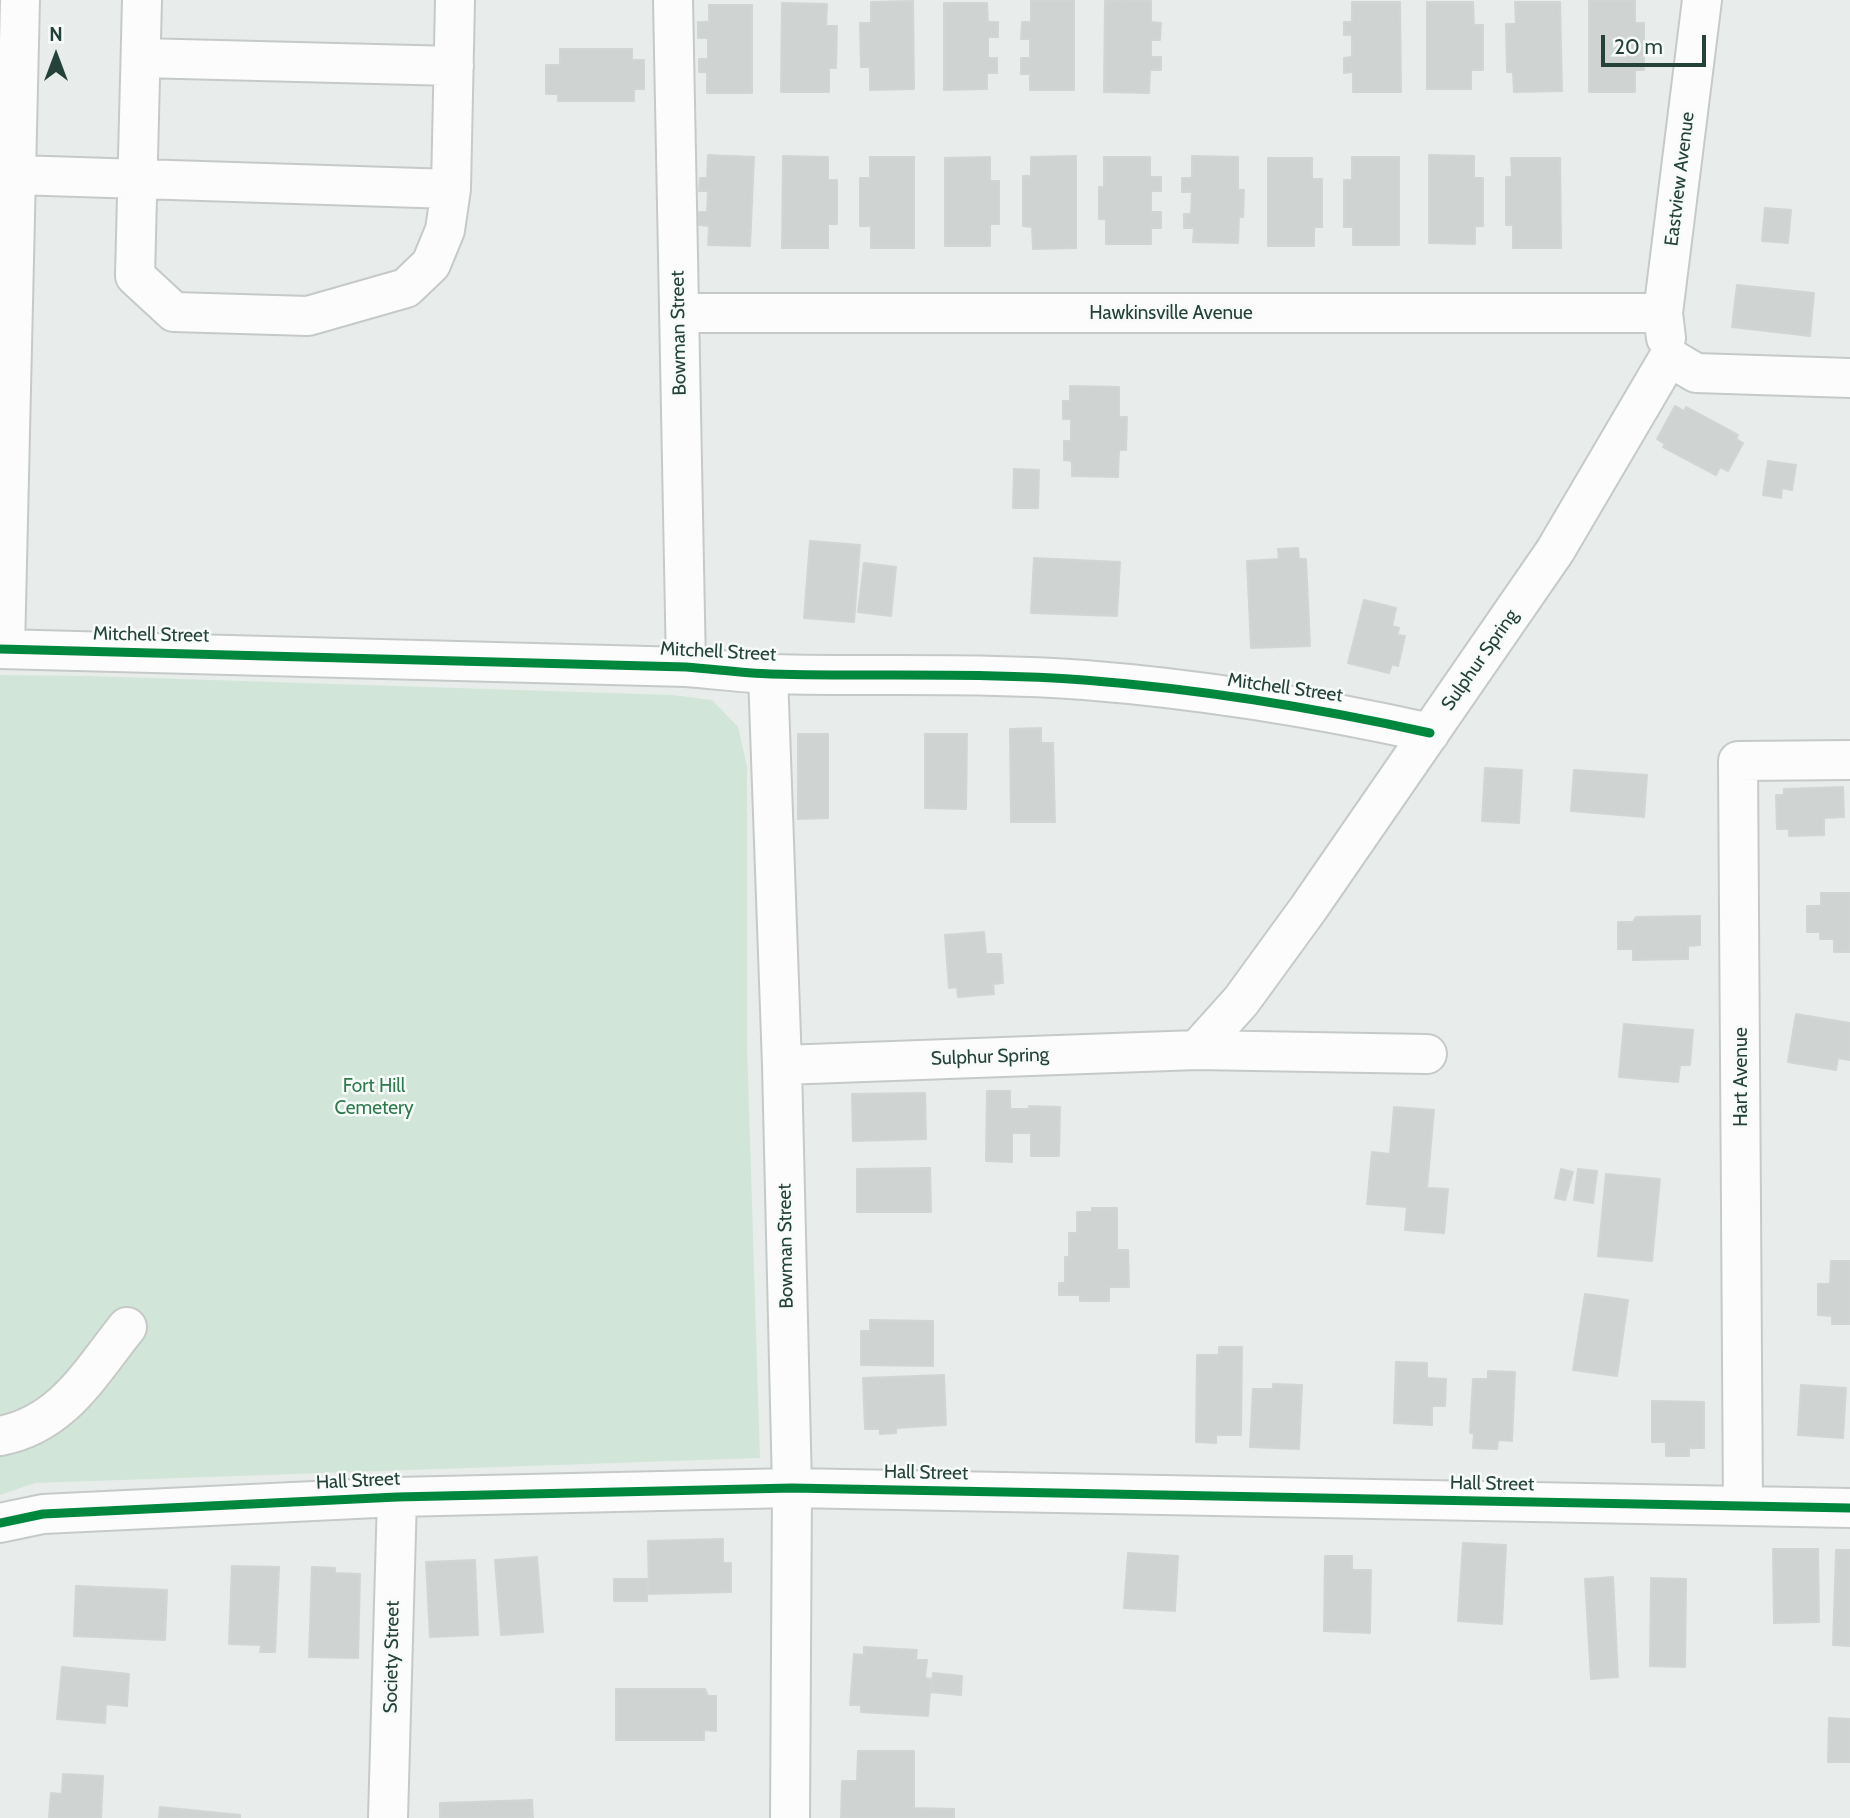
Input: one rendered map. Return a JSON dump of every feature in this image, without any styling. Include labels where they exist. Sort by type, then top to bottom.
[{"type":"street","points":[[3,649],[20,0]]},
{"type":"street","points":[[142,0],[135,276],[174,312],[308,316],[407,288],[431,264],[445,230],[451,189],[455,0]]},
{"type":"street","name":"Bowman Street","points":[[673,0],[686,667]]},
{"type":"street","name":"Eastview Avenue","points":[[1669,358],[1663,313],[1702,0]]},
{"type":"street","points":[[141,58],[454,66]]},
{"type":"street","points":[[16,176],[451,189]]},
{"type":"street","name":"Hawkinsville Avenue","points":[[678,313],[1663,313]]},
{"type":"street","points":[[1669,358],[1696,373],[1850,378]]},
{"type":"street","name":"Sulphur Spring","points":[[1197,1050],[1241,1001],[1308,909],[1555,551],[1669,358]]},
{"type":"street","name":"Mitchell Street","points":[[3,649],[686,667],[768,674],[1004,676],[1084,680],[1222,696],[1355,716],[1430,733]]},
{"type":"street","name":"Bowman Street","points":[[768,674],[782,1065],[792,1488],[790,1818]]},
{"type":"street","name":"Hart Avenue","points":[[1743,1506],[1738,761],[1850,760]]},
{"type":"street","name":"Sulphur Spring","points":[[782,1065],[1197,1050],[1427,1054]]},
{"type":"street","points":[[0,1436],[19,1432],[45,1421],[65,1405],[127,1327]]},
{"type":"street","name":"Hall Street","points":[[1,1523],[43,1514],[397,1497],[792,1488],[1850,1508]]},
{"type":"street","name":"Society Street","points":[[388,1818],[397,1497]]},
{"type":"green space","name":"Fort Hill Cemetery","points":[[0,675],[672,695],[712,700],[738,727],[747,766],[747,1043],[760,1458],[35,1483],[0,1495]]},
{"type":"building","points":[[1105,0],[1151,1],[1151,22],[1161,23],[1160,40],[1151,40],[1151,57],[1161,57],[1161,70],[1150,70],[1149,93],[1104,92]]},
{"type":"building","points":[[913,1],[914,89],[870,90],[870,67],[861,67],[860,23],[871,23],[871,2]]},
{"type":"building","points":[[1031,1],[1074,1],[1074,90],[1030,90],[1030,74],[1021,74],[1021,58],[1030,58],[1030,39],[1021,39],[1022,22],[1031,22]]},
{"type":"building","points":[[1589,1],[1635,1],[1635,23],[1644,23],[1644,70],[1635,70],[1635,92],[1589,92]]},
{"type":"building","points":[[1352,2],[1400,2],[1401,92],[1353,92],[1353,72],[1344,73],[1344,58],[1352,57],[1352,35],[1344,35],[1344,22],[1352,22]]},
{"type":"building","points":[[1427,2],[1473,2],[1474,25],[1483,25],[1483,70],[1471,70],[1471,89],[1427,89]]},
{"type":"building","points":[[1515,2],[1560,2],[1562,91],[1514,92],[1513,72],[1507,72],[1506,24],[1516,24]]},
{"type":"building","points":[[782,3],[827,4],[826,26],[837,26],[836,68],[829,68],[829,92],[781,92]]},
{"type":"building","points":[[944,3],[987,3],[988,22],[998,22],[998,37],[988,37],[988,58],[997,58],[997,73],[987,73],[987,89],[944,90]]},
{"type":"building","points":[[709,5],[752,5],[752,93],[707,93],[707,72],[699,72],[699,59],[708,59],[708,38],[698,38],[698,22],[709,22]]},
{"type":"building","points":[[560,49],[632,49],[632,60],[644,60],[644,89],[634,89],[634,101],[558,101],[558,94],[546,94],[546,65],[560,65]]},
{"type":"building","points":[[708,155],[754,157],[750,246],[708,245],[709,226],[699,225],[699,212],[707,212],[708,191],[699,191],[700,178],[707,178]]},
{"type":"building","points":[[1429,155],[1474,156],[1474,178],[1483,178],[1483,226],[1475,226],[1475,244],[1429,243]]},
{"type":"building","points":[[783,156],[828,157],[828,180],[837,180],[837,224],[828,224],[828,248],[782,248]]},
{"type":"building","points":[[1076,156],[1076,248],[1033,249],[1032,227],[1023,226],[1023,176],[1031,176],[1031,157]]},
{"type":"building","points":[[1192,156],[1238,157],[1238,190],[1244,190],[1238,243],[1193,242],[1194,228],[1184,228],[1184,214],[1191,214],[1192,192],[1182,192],[1182,178],[1192,178]]},
{"type":"building","points":[[870,157],[914,157],[914,248],[871,248],[871,226],[860,226],[860,178],[870,178]]},
{"type":"building","points":[[990,157],[990,181],[999,181],[999,224],[990,224],[990,246],[945,246],[945,158]]},
{"type":"building","points":[[1104,157],[1150,157],[1150,177],[1161,177],[1161,191],[1151,191],[1151,212],[1161,212],[1161,228],[1151,228],[1151,244],[1106,244],[1106,219],[1099,219],[1099,187],[1104,187]]},
{"type":"building","points":[[1352,157],[1399,157],[1399,245],[1353,245],[1353,227],[1344,227],[1344,180],[1352,180]]},
{"type":"building","points":[[1268,158],[1312,158],[1312,179],[1322,179],[1322,227],[1314,227],[1314,246],[1268,246]]},
{"type":"building","points":[[1511,158],[1560,158],[1561,248],[1513,248],[1513,225],[1506,225],[1506,177],[1512,177]]},
{"type":"building","points":[[1765,208],[1791,210],[1788,243],[1762,241]]},
{"type":"building","points":[[1737,285],[1814,293],[1810,336],[1732,327]]},
{"type":"building","points":[[1070,386],[1119,387],[1119,417],[1127,417],[1126,450],[1119,450],[1118,477],[1072,476],[1072,461],[1064,460],[1064,441],[1071,441],[1071,419],[1063,419],[1063,401],[1070,401]]},
{"type":"building","points":[[1675,406],[1684,411],[1686,407],[1738,435],[1736,439],[1743,443],[1728,471],[1720,467],[1716,475],[1663,447],[1665,444],[1657,439]]},
{"type":"building","points":[[1768,461],[1796,465],[1792,490],[1782,488],[1781,498],[1763,495]]},
{"type":"building","points":[[1014,469],[1039,470],[1038,508],[1013,508]]},
{"type":"building","points":[[810,541],[860,545],[854,622],[804,618]]},
{"type":"building","points":[[1298,548],[1299,559],[1306,559],[1310,646],[1251,648],[1247,561],[1279,559],[1278,549]]},
{"type":"building","points":[[1034,558],[1120,562],[1117,616],[1031,613]]},
{"type":"building","points":[[864,563],[896,567],[891,616],[858,612]]},
{"type":"building","points":[[1364,600],[1396,608],[1392,626],[1399,628],[1397,635],[1405,636],[1398,666],[1392,664],[1389,673],[1348,663]]},
{"type":"building","points":[[1041,728],[1041,743],[1053,743],[1055,822],[1011,822],[1010,729]]},
{"type":"building","points":[[798,734],[828,734],[828,818],[798,819]]},
{"type":"building","points":[[925,734],[967,734],[966,809],[925,808]]},
{"type":"building","points":[[1485,768],[1522,770],[1519,823],[1482,821]]},
{"type":"building","points":[[1574,770],[1647,775],[1644,817],[1571,811]]},
{"type":"building","points":[[1843,787],[1844,817],[1824,818],[1824,835],[1789,836],[1789,829],[1777,829],[1776,795],[1784,795],[1784,789]]},
{"type":"building","points":[[1821,893],[1850,893],[1850,952],[1834,952],[1834,939],[1820,939],[1820,932],[1807,932],[1807,906],[1821,906]]},
{"type":"building","points":[[1700,916],[1700,945],[1688,946],[1688,959],[1633,960],[1633,949],[1618,949],[1618,922],[1633,922],[1636,917]]},
{"type":"building","points":[[984,932],[986,954],[1001,954],[1003,983],[993,984],[994,994],[958,997],[957,987],[949,988],[945,935]]},
{"type":"building","points":[[1796,1014],[1850,1023],[1850,1060],[1838,1058],[1836,1070],[1788,1062]]},
{"type":"building","points":[[1624,1024],[1693,1030],[1690,1065],[1680,1065],[1678,1082],[1619,1077]]},
{"type":"building","points":[[987,1091],[1010,1091],[1010,1109],[1029,1109],[1029,1106],[1060,1107],[1059,1156],[1031,1156],[1031,1133],[1012,1133],[1012,1162],[986,1161]]},
{"type":"building","points":[[925,1093],[926,1139],[853,1141],[852,1094]]},
{"type":"building","points":[[1394,1107],[1434,1110],[1427,1188],[1448,1189],[1444,1233],[1405,1230],[1407,1207],[1367,1204],[1372,1152],[1390,1154]]},
{"type":"building","points":[[930,1168],[931,1212],[857,1212],[857,1169]]},
{"type":"building","points":[[1561,1169],[1573,1172],[1565,1200],[1555,1198]]},
{"type":"building","points":[[1578,1169],[1597,1171],[1593,1203],[1574,1200]]},
{"type":"building","points":[[1606,1174],[1660,1179],[1652,1261],[1598,1256]]},
{"type":"building","points":[[1092,1208],[1117,1208],[1117,1250],[1128,1250],[1129,1287],[1109,1287],[1109,1301],[1080,1301],[1080,1295],[1059,1295],[1059,1283],[1065,1283],[1069,1233],[1077,1233],[1077,1212],[1092,1212]]},
{"type":"building","points":[[1831,1261],[1850,1261],[1850,1324],[1832,1324],[1832,1316],[1818,1315],[1818,1284],[1830,1284]]},
{"type":"building","points":[[1585,1294],[1628,1300],[1617,1376],[1573,1370]]},
{"type":"building","points":[[870,1320],[933,1321],[933,1366],[861,1365],[861,1331],[870,1331]]},
{"type":"building","points":[[1219,1347],[1242,1347],[1241,1435],[1216,1435],[1216,1443],[1196,1442],[1197,1355],[1219,1355]]},
{"type":"building","points":[[1396,1362],[1427,1363],[1427,1378],[1446,1379],[1445,1406],[1432,1406],[1432,1425],[1394,1423]]},
{"type":"building","points":[[1488,1371],[1515,1372],[1512,1441],[1498,1440],[1497,1449],[1473,1448],[1474,1433],[1470,1433],[1473,1379],[1488,1379]]},
{"type":"building","points":[[944,1375],[946,1425],[896,1428],[896,1433],[880,1434],[880,1429],[865,1429],[863,1378]]},
{"type":"building","points":[[1273,1384],[1302,1385],[1299,1449],[1250,1447],[1253,1389],[1273,1389]]},
{"type":"building","points":[[1801,1385],[1846,1388],[1843,1438],[1798,1435]]},
{"type":"building","points":[[1652,1401],[1704,1402],[1704,1448],[1689,1448],[1689,1456],[1666,1456],[1666,1442],[1652,1442]]},
{"type":"building","points":[[723,1539],[723,1563],[731,1563],[731,1592],[649,1594],[648,1541]]},
{"type":"building","points":[[1463,1543],[1506,1545],[1502,1624],[1458,1621]]},
{"type":"building","points":[[1773,1549],[1818,1549],[1819,1622],[1774,1623]]},
{"type":"building","points":[[1836,1550],[1850,1550],[1850,1646],[1833,1645]]},
{"type":"building","points":[[1128,1553],[1178,1556],[1175,1611],[1124,1608]]},
{"type":"building","points":[[1325,1556],[1352,1556],[1352,1570],[1371,1570],[1370,1633],[1324,1631]]},
{"type":"building","points":[[537,1557],[543,1632],[501,1635],[495,1560]]},
{"type":"building","points":[[475,1560],[478,1635],[430,1637],[426,1562]]},
{"type":"building","points":[[232,1566],[279,1567],[275,1652],[260,1652],[261,1645],[229,1644]]},
{"type":"building","points":[[312,1567],[335,1568],[335,1573],[360,1574],[358,1658],[309,1657]]},
{"type":"building","points":[[1613,1577],[1618,1677],[1591,1679],[1585,1579]]},
{"type":"building","points":[[1651,1578],[1686,1579],[1685,1667],[1650,1666]]},
{"type":"building","points":[[614,1579],[647,1579],[647,1601],[614,1601]]},
{"type":"building","points":[[76,1586],[167,1590],[165,1640],[74,1636]]},
{"type":"building","points":[[864,1647],[917,1650],[916,1660],[927,1660],[925,1678],[931,1679],[928,1716],[861,1712],[861,1705],[850,1705],[854,1654],[864,1655]]},
{"type":"building","points":[[62,1667],[129,1674],[127,1706],[106,1704],[105,1723],[57,1719]]},
{"type":"building","points":[[933,1673],[962,1676],[961,1695],[931,1692]]},
{"type":"building","points":[[616,1689],[705,1689],[708,1696],[716,1696],[716,1731],[704,1730],[704,1740],[616,1740]]},
{"type":"building","points":[[1829,1718],[1850,1719],[1850,1762],[1828,1762]]},
{"type":"building","points":[[858,1751],[914,1751],[914,1808],[954,1809],[954,1818],[841,1818],[842,1781],[857,1781]]},
{"type":"building","points":[[63,1774],[103,1776],[101,1818],[49,1818],[51,1793],[62,1794]]},
{"type":"building","points":[[532,1800],[533,1818],[440,1818],[440,1803]]},
{"type":"building","points":[[160,1807],[240,1815],[240,1818],[159,1818]]},
{"type":"cycle path","points":[[0,649],[686,667],[771,674],[967,675],[1084,680],[1214,694],[1344,715],[1430,733]]},
{"type":"cycle path","points":[[0,1523],[43,1514],[397,1497],[792,1488],[1850,1508]]}]
